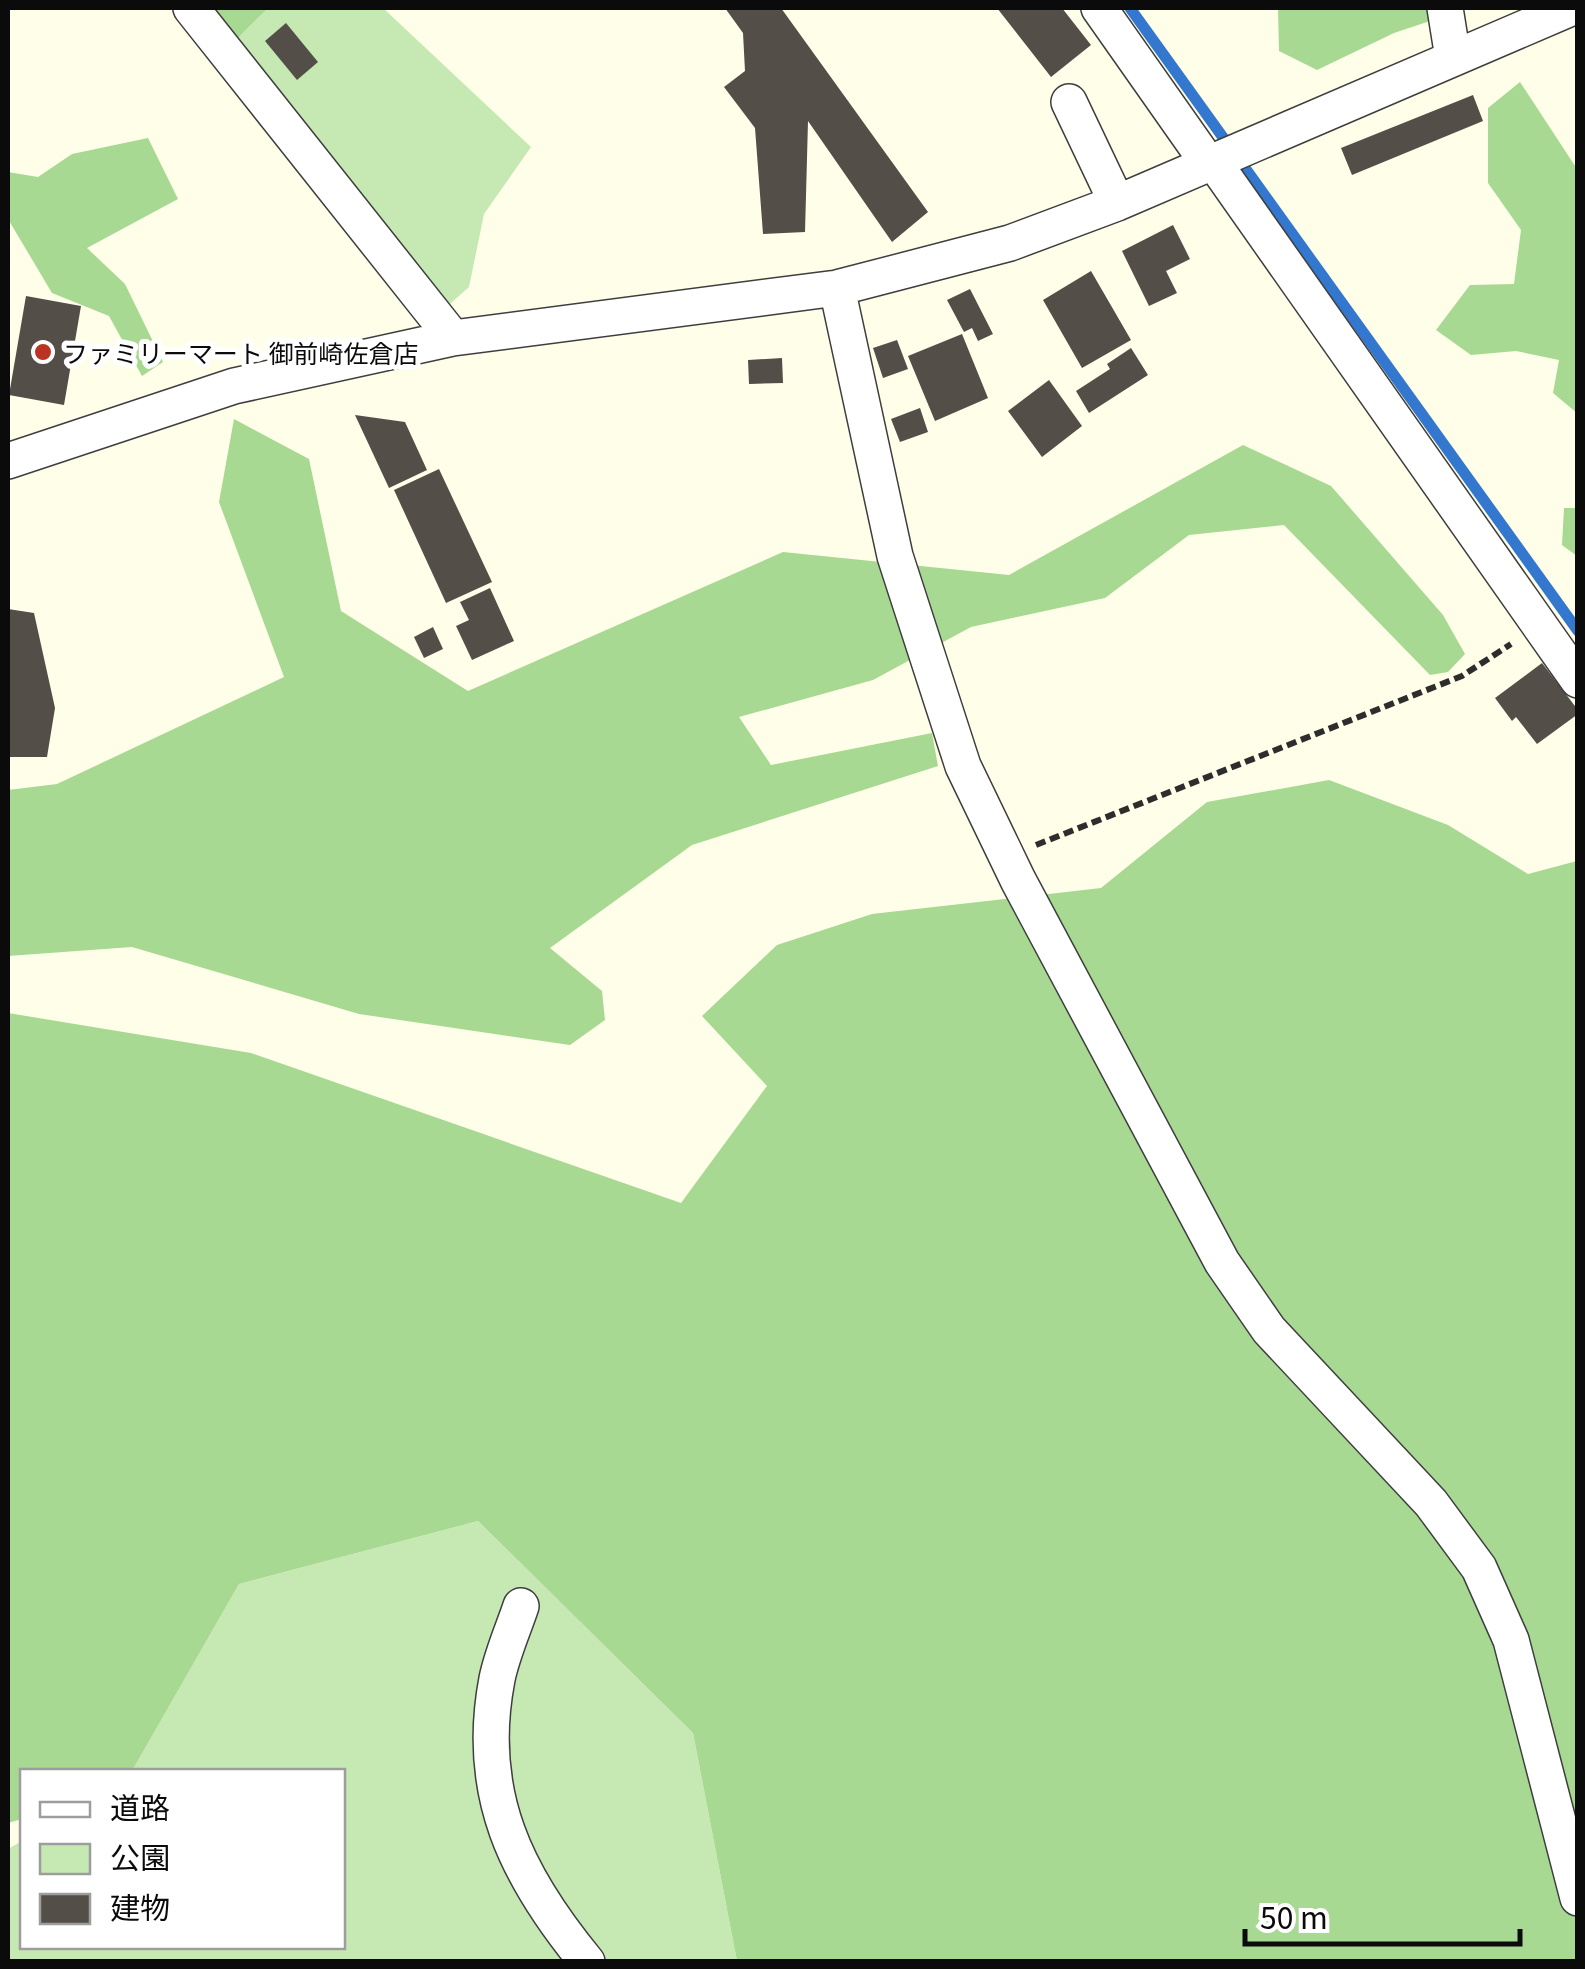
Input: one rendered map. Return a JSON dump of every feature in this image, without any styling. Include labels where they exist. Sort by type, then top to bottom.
[{"type":"street","points":[[191,8],[453,338]]},
{"type":"street","points":[[1099,8],[1578,680]]},
{"type":"street","points":[[1445,8],[1452,58]]},
{"type":"street","points":[[8,462],[234,386],[453,338],[837,288],[1010,243],[1117,203],[1571,8]]},
{"type":"street","points":[[1069,102],[1117,203]]},
{"type":"street","points":[[837,288],[896,556],[963,766],[1007,857],[1222,1262],[1269,1330],[1431,1503],[1479,1568],[1511,1640],[1578,1898]]},
{"type":"street","points":[[521,1606],[497,1676],[490,1732],[495,1796],[523,1869],[548,1915],[586,1962]]},
{"type":"path","points":[[1007,857],[1462,676],[1540,625]]},
{"type":"green space","points":[[210,8],[268,8],[232,44]]},
{"type":"green space","points":[[268,8],[383,8],[531,147],[484,214],[469,287],[444,309],[232,44]]},
{"type":"green space","points":[[1278,8],[1469,8],[1394,33],[1317,70],[1279,51]]},
{"type":"green space","points":[[1520,82],[1577,169],[1577,413],[1553,393],[1559,360],[1516,351],[1471,355],[1436,330],[1470,285],[1514,284],[1521,230],[1488,183],[1488,108]]},
{"type":"green space","points":[[148,138],[178,199],[87,248],[125,284],[163,362],[142,376],[109,316],[52,293],[8,219],[8,172],[38,177],[72,154]]},
{"type":"green space","points":[[234,419],[309,459],[341,611],[468,691],[783,552],[1009,575],[1243,445],[1331,486],[1443,615],[1465,654],[1448,672],[1430,675],[1284,525],[1189,535],[1105,598],[971,627],[873,680],[739,717],[771,765],[932,733],[938,766],[692,845],[550,948],[602,991],[605,1020],[570,1045],[359,1014],[132,947],[8,956],[8,790],[57,784],[284,677],[219,502]]},
{"type":"green space","points":[[1564,508],[1577,508],[1577,556],[1562,545]]},
{"type":"green space","points":[[1329,780],[1448,825],[1528,874],[1577,861],[1577,1961],[737,1961],[693,1733],[478,1521],[239,1584],[133,1769],[20,1769],[20,1820],[8,1823],[8,1013],[251,1053],[681,1203],[767,1086],[702,1016],[777,945],[872,914],[1101,888],[1207,802]]},
{"type":"green space","points":[[478,1521],[693,1733],[737,1961],[8,1962],[8,1849],[20,1842],[20,1949],[345,1949],[345,1769],[133,1769],[239,1584]]},
{"type":"building","points":[[725,8],[781,8],[928,212],[892,242],[808,121],[805,232],[763,234],[755,128],[724,87],[745,71],[743,33]]},
{"type":"building","points":[[997,8],[1062,8],[1091,45],[1051,77]]},
{"type":"building","points":[[286,23],[318,62],[297,80],[265,41]]},
{"type":"building","points":[[1473,95],[1483,121],[1352,175],[1341,148]]},
{"type":"building","points":[[1173,225],[1190,259],[1166,271],[1177,293],[1149,306],[1122,251]]},
{"type":"building","points":[[1091,271],[1131,340],[1082,368],[1043,300]]},
{"type":"building","points":[[970,289],[993,334],[978,341],[972,328],[964,332],[947,300]]},
{"type":"building","points":[[26,296],[81,306],[64,405],[9,395]]},
{"type":"building","points":[[962,334],[988,398],[935,421],[908,356]]},
{"type":"building","points":[[897,340],[908,369],[883,378],[873,348]]},
{"type":"building","points":[[1131,348],[1148,375],[1089,413],[1076,391],[1110,369],[1107,364]]},
{"type":"building","points":[[782,358],[783,383],[749,384],[748,360]]},
{"type":"building","points":[[1049,380],[1082,426],[1042,457],[1008,411]]},
{"type":"building","points":[[920,408],[928,432],[900,442],[891,419]]},
{"type":"building","points":[[355,415],[405,422],[427,470],[389,488]]},
{"type":"building","points":[[439,469],[492,582],[446,603],[394,490]]},
{"type":"building","points":[[490,588],[514,641],[472,660],[456,626],[469,620],[460,602]]},
{"type":"building","points":[[8,609],[34,613],[55,708],[47,757],[8,757]]},
{"type":"building","points":[[433,627],[443,649],[424,658],[414,637]]},
{"type":"building","points":[[1542,663],[1578,714],[1537,744],[1495,698]]},
{"type":"waterway","points":[[1130,8],[1578,631]]},
{"type":"place","name":"ファミリーマート 御前崎佐倉店","points":[[43,352]]}]
